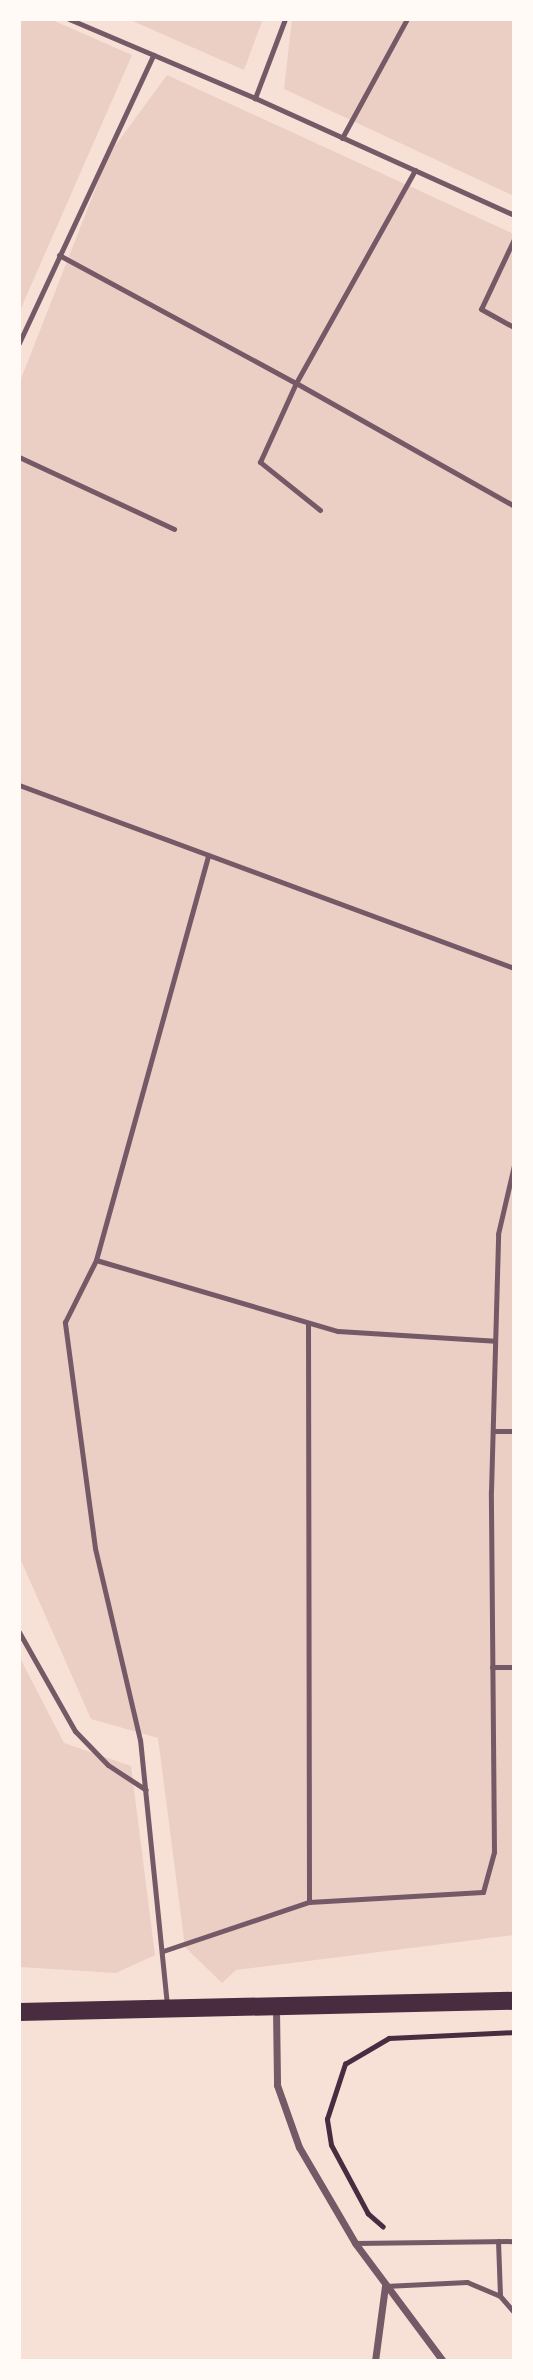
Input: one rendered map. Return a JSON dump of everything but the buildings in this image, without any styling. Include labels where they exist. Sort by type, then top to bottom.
[{"type":"main road","points":[[19,2012],[276,2004],[514,2001]]},
{"type":"street","points":[[276,2004],[276,2085],[299,2147],[355,2242],[443,2361]]},
{"type":"street","points":[[375,2361],[385,2286]]},
{"type":"lane","points":[[69,19],[254,98],[511,214],[514,204]]},
{"type":"lane","points":[[254,98],[285,19]]},
{"type":"lane","points":[[342,138],[407,19]]},
{"type":"lane","points":[[19,343],[153,55]]},
{"type":"lane","points":[[320,510],[260,462],[296,383],[415,170]]},
{"type":"lane","points":[[514,239],[481,310],[514,327]]},
{"type":"lane","points":[[59,255],[296,383],[514,506]]},
{"type":"lane","points":[[19,457],[174,529]]},
{"type":"lane","points":[[19,785],[514,968]]},
{"type":"lane","points":[[167,2008],[146,1790],[95,1548],[65,1322],[96,1260],[208,855]]},
{"type":"lane","points":[[163,1951],[309,1902],[483,1892],[494,1852],[493,1432],[498,1234],[514,1165]]},
{"type":"lane","points":[[96,1260],[338,1331],[495,1341]]},
{"type":"lane","points":[[308,1323],[309,1902]]},
{"type":"lane","points":[[493,1432],[514,1431]]},
{"type":"lane","points":[[19,1632],[75,1731],[146,1790]]},
{"type":"lane","points":[[492,1667],[514,1667]]},
{"type":"lane","points":[[498,2241],[500,2296]]},
{"type":"lane","points":[[355,2242],[514,2241]]},
{"type":"lane","points":[[385,2286],[467,2282],[500,2296],[514,2312]]},
{"type":"path","points":[[392,2230],[368,2214],[331,2145],[327,2119],[345,2064],[389,2038],[514,2032]]},
{"type":"shaded area","points":[[19,19],[50,19],[132,55],[19,313]]},
{"type":"shaded area","points":[[128,19],[263,19],[244,70]]},
{"type":"shaded area","points":[[292,19],[514,19],[514,196],[284,89]]},
{"type":"shaded area","points":[[167,75],[514,234],[514,1935],[236,1970],[222,1983],[185,1947],[158,1738],[91,1719],[19,1556],[19,384],[109,154]]},
{"type":"shaded area","points":[[19,1656],[64,1743],[131,1766],[155,1955],[116,1973],[19,1967]]}]
